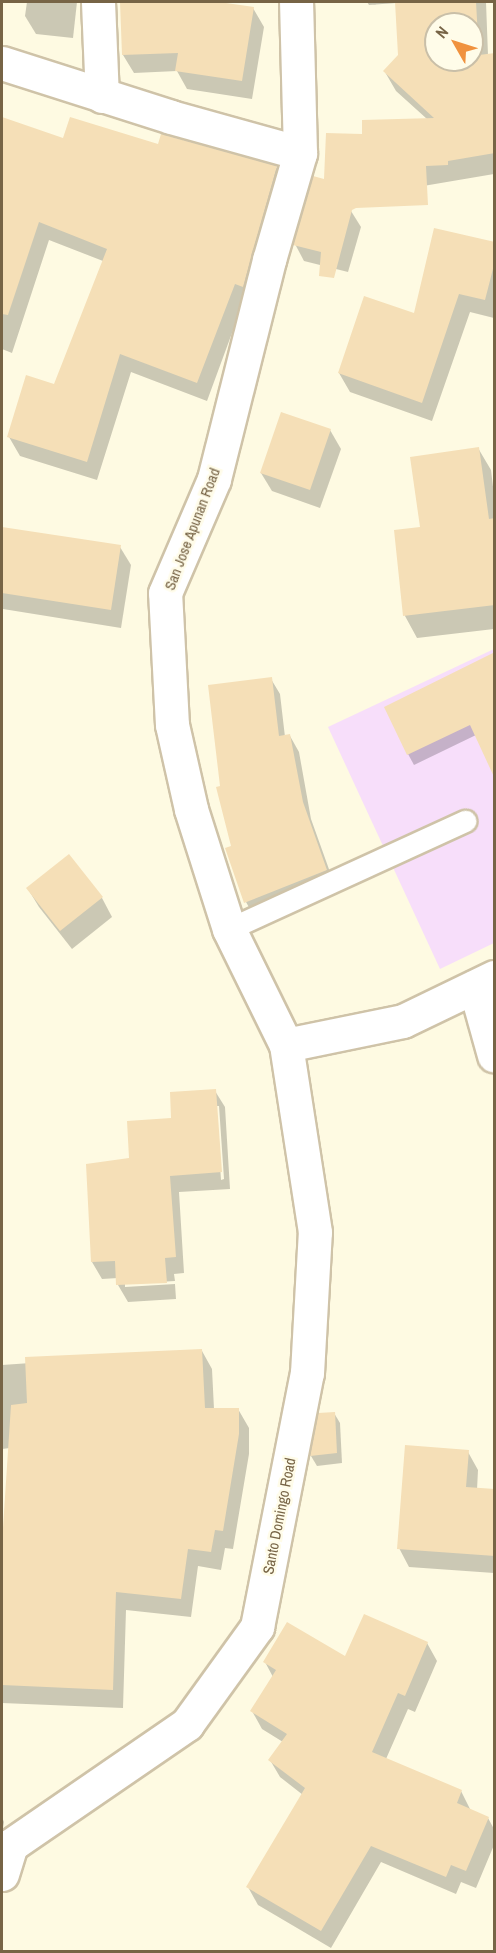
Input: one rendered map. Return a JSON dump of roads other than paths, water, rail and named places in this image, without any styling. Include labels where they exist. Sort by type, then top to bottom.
[{"type":"street","points":[[98,2],[102,96]]},
{"type":"street","name":"San Jose Apunan Road","points":[[286,1045],[229,929],[191,809],[172,725],[165,593],[214,479],[269,260],[300,153],[296,2]]},
{"type":"street","points":[[2,63],[102,96],[300,153]]},
{"type":"street","points":[[286,1045],[403,1021],[485,982],[495,1055]]},
{"type":"street","name":"Santo Domingo Road","points":[[2,1874],[11,1845],[188,1724],[257,1627],[308,1373],[315,1232],[286,1045]]},
{"type":"lane","points":[[229,929],[465,821]]}]
